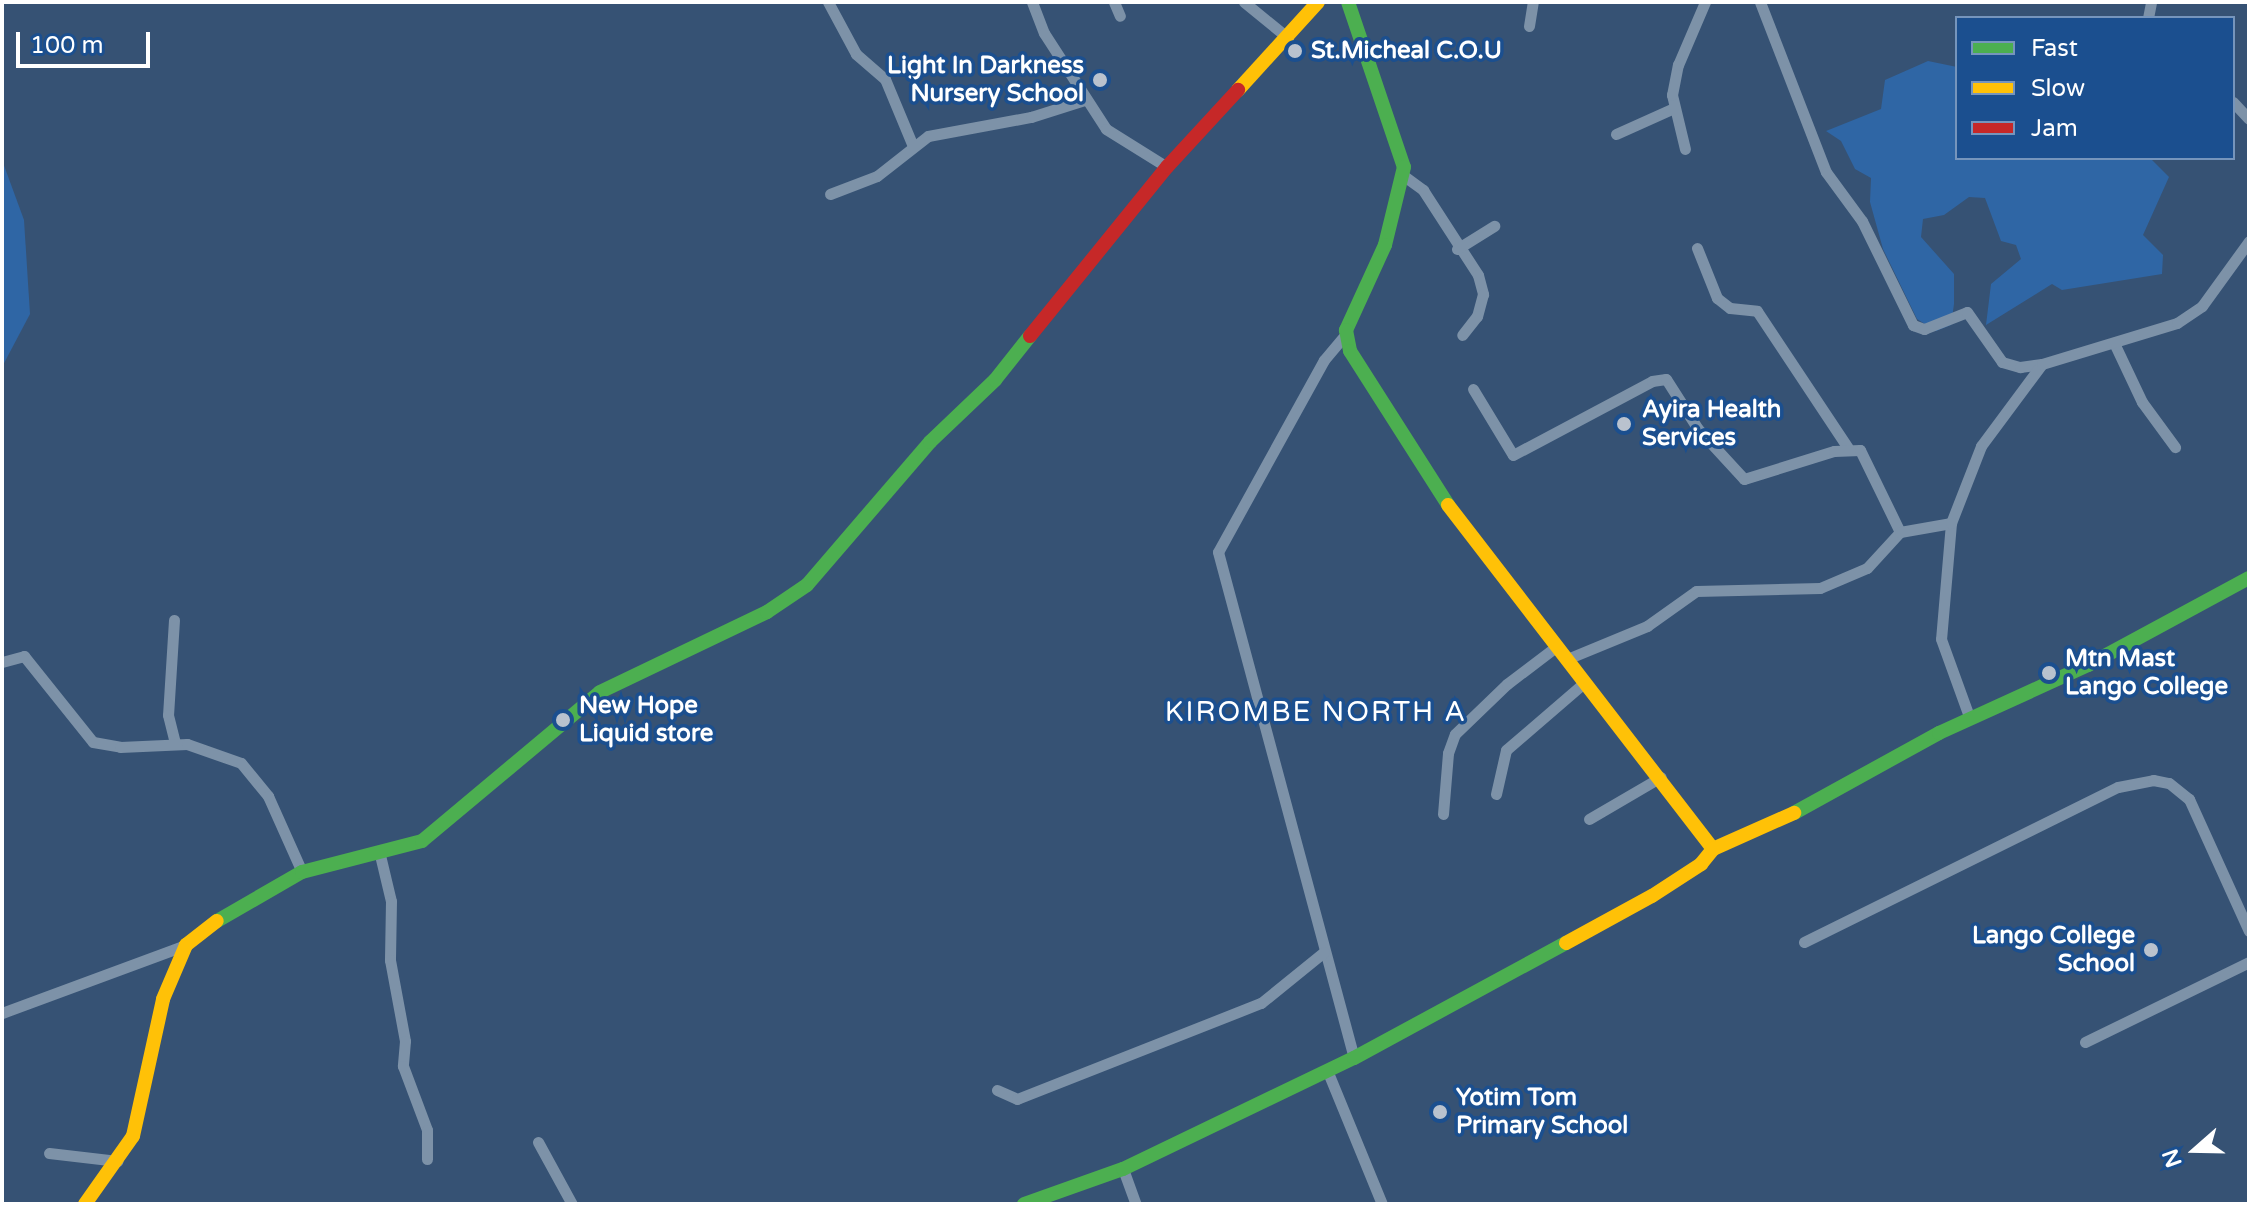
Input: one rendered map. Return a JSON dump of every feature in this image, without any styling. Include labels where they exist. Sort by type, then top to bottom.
[{"type":"street","points":[[828,2],[856,54],[885,79],[912,144]]},
{"type":"street","points":[[1032,2],[1085,100],[1117,139],[1167,167]]},
{"type":"street","points":[[1114,2],[1120,16]]},
{"type":"street","points":[[1244,2],[1288,38]]},
{"type":"street","points":[[2,1013],[186,945],[241,902],[302,872],[411,846],[445,826],[600,692],[767,612],[807,585],[930,442],[995,380],[1167,167],[1318,2]]},
{"type":"street","points":[[1348,2],[1373,88],[1396,135],[1404,176],[1385,245],[1345,335],[1324,360],[1218,552],[1297,835],[1324,952],[1354,1058]]},
{"type":"street","points":[[1529,26],[1533,2]]},
{"type":"street","points":[[1685,149],[1672,109],[1678,65],[1705,2]]},
{"type":"street","points":[[1764,3],[1826,172],[1862,221],[1913,325],[1924,329],[1967,312],[2002,362],[2020,367],[2042,364],[2115,345],[2177,323],[2202,306],[2249,241]]},
{"type":"street","points":[[830,194],[883,172],[912,144],[1085,100]]},
{"type":"street","points":[[2235,104],[2249,119]]},
{"type":"street","points":[[1616,134],[1672,109]]},
{"type":"street","points":[[1404,176],[1423,190],[1457,249],[1478,275],[1483,294],[1476,320],[1462,335]]},
{"type":"street","points":[[1457,249],[1494,226]]},
{"type":"street","points":[[1697,248],[1717,298],[1730,308],[1757,311],[1848,448],[1866,455],[1900,532]]},
{"type":"street","points":[[1345,335],[1360,372],[1431,481],[1661,777],[1713,849]]},
{"type":"street","points":[[2115,345],[2142,402],[2175,447]]},
{"type":"street","points":[[1970,719],[1941,639],[1951,523],[1981,446],[2042,364]]},
{"type":"street","points":[[1473,389],[1511,455],[1661,378],[1744,479],[1848,448]]},
{"type":"street","points":[[1567,659],[1647,626],[1696,591],[1806,589],[1837,583],[1878,560],[1900,532],[1951,523]]},
{"type":"street","points":[[1024,1204],[1123,1169],[1354,1058],[1652,896],[1701,864],[1713,849],[1801,810],[1970,719],[2088,665],[2249,578]]},
{"type":"street","points":[[174,620],[168,715],[175,743]]},
{"type":"street","points":[[1443,814],[1448,753],[1455,734],[1507,684],[1557,646]]},
{"type":"street","points":[[2,662],[24,656],[93,742],[120,747],[175,743],[223,753],[254,774],[302,872]]},
{"type":"street","points":[[1496,794],[1506,750],[1585,682]]},
{"type":"street","points":[[1589,819],[1661,777]]},
{"type":"street","points":[[1804,942],[2118,787],[2153,780],[2169,783],[2189,799],[2249,931]]},
{"type":"street","points":[[380,855],[391,901],[390,960],[404,1030],[403,1066],[427,1130],[427,1159]]},
{"type":"street","points":[[85,1204],[133,1136],[154,1027],[186,945]]},
{"type":"street","points":[[997,1090],[1004,1098],[1017,1099],[1261,1003],[1324,952]]},
{"type":"street","points":[[2085,1042],[2249,962]]},
{"type":"street","points":[[1327,1070],[1382,1204]]},
{"type":"street","points":[[538,1142],[572,1204]]},
{"type":"street","points":[[49,1153],[118,1161]]},
{"type":"street","points":[[1123,1169],[1136,1204]]},
{"type":"shaded area","points":[[1928,61],[1955,67],[1955,160],[2152,160],[2169,177],[2143,235],[2163,255],[2162,274],[2062,290],[2052,284],[1986,325],[1991,284],[2021,259],[2016,245],[2001,241],[1985,198],[1969,197],[1944,215],[1923,219],[1921,237],[1954,274],[1954,304],[1951,325],[1936,331],[1917,319],[1883,249],[1870,202],[1871,178],[1855,169],[1841,141],[1826,131],[1881,109],[1885,80]]},
{"type":"shaded area","points":[[2,160],[24,220],[30,314],[2,367]]},
{"type":"traffic: fast","points":[[1348,2],[1404,167],[1385,245],[1346,330],[1350,351],[1448,505]]},
{"type":"traffic: fast","points":[[217,921],[302,872],[422,841],[600,692],[767,612],[807,585],[930,442],[995,380],[1030,336]]},
{"type":"traffic: fast","points":[[1794,813],[1939,733],[2088,665],[2249,578]]},
{"type":"traffic: fast","points":[[1024,1204],[1123,1169],[1354,1058],[1566,943]]},
{"type":"traffic: slow","points":[[1238,90],[1318,2]]},
{"type":"traffic: slow","points":[[1448,505],[1713,849]]},
{"type":"traffic: slow","points":[[1566,943],[1652,896],[1701,864],[1713,849],[1794,813]]},
{"type":"traffic: slow","points":[[85,1204],[133,1136],[163,999],[186,945],[217,921]]},
{"type":"traffic: jam","points":[[1030,336],[1167,167],[1238,90]]},
{"type":"place","name":"St.Micheal C.O.U","points":[[1295,51]]},
{"type":"place","name":"Light In Darkness Nursery School","points":[[1100,80]]},
{"type":"place","name":"Ayira Health Services","points":[[1624,424]]},
{"type":"place","name":"Mtn Mast Lango College","points":[[2049,673]]},
{"type":"place","name":"New Hope Liquid store","points":[[563,720]]},
{"type":"place","name":"Lango College School","points":[[2151,950]]},
{"type":"place","name":"Yotim Tom Primary School","points":[[1440,1112]]},
{"type":"district","name":"KIROMBE NORTH A","points":[[1316,712]]}]
